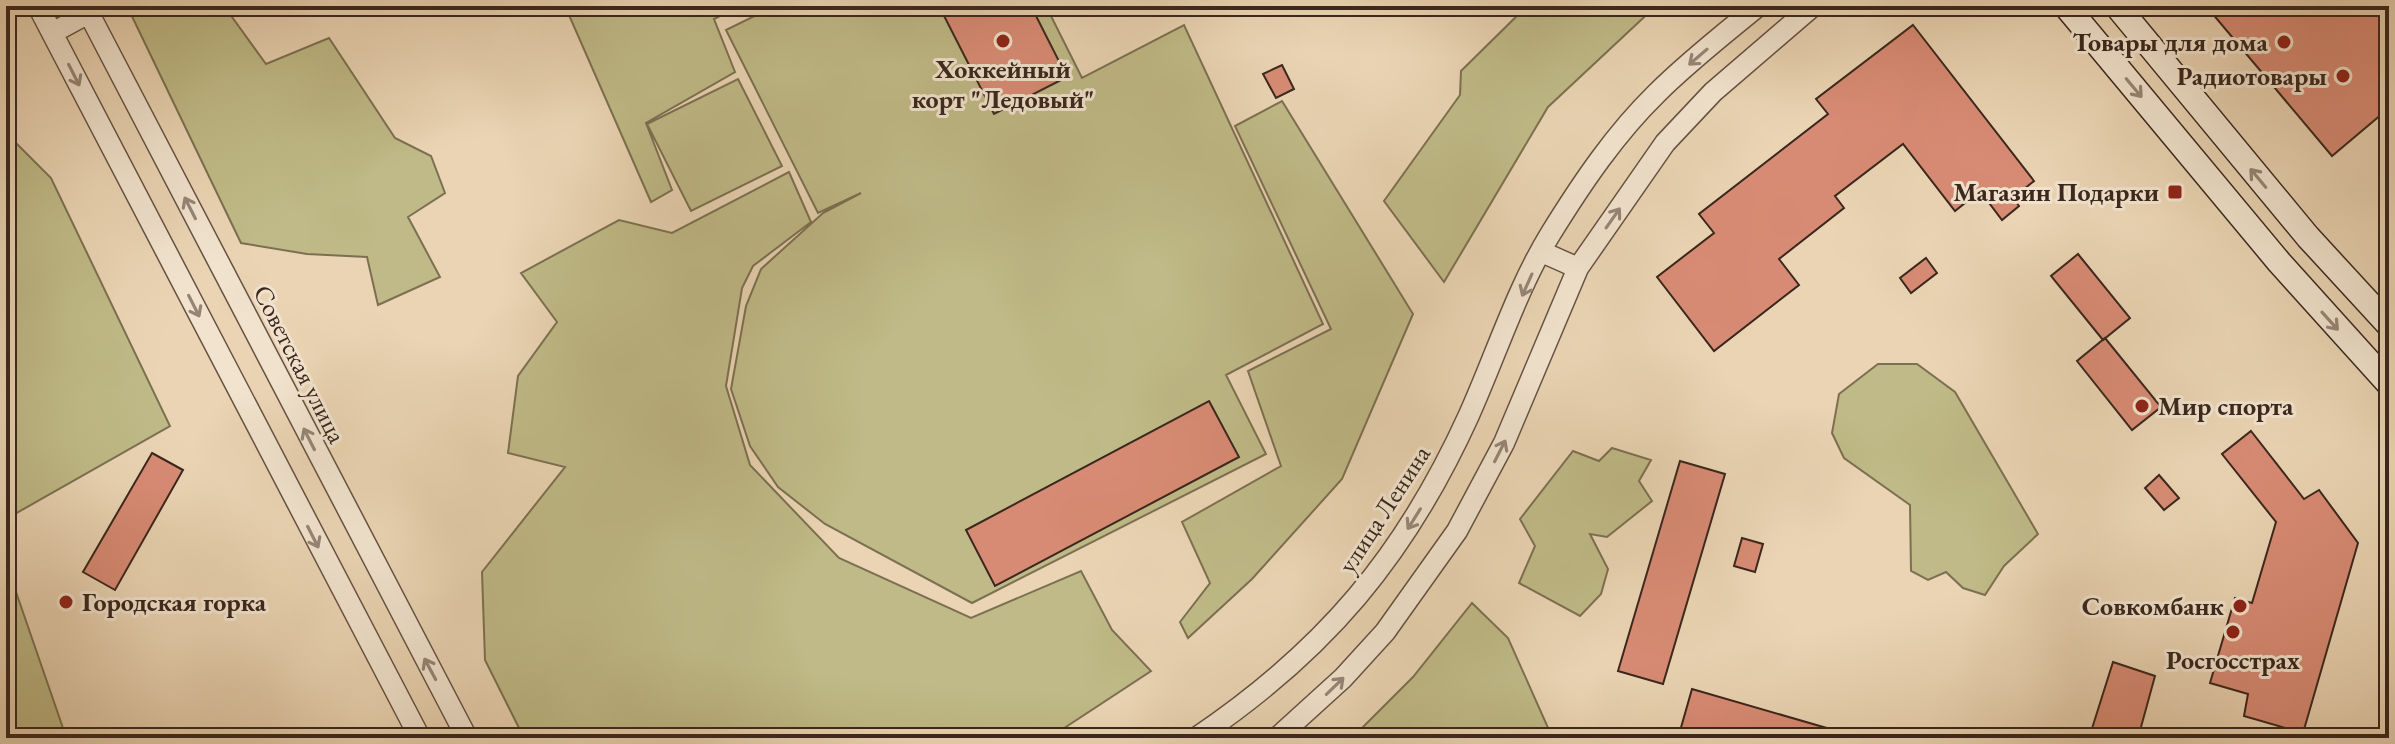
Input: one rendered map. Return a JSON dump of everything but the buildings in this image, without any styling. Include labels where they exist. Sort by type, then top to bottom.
[{"type":"main road","points":[[2066,6],[2279,262],[2389,384]]},
{"type":"main road","points":[[2117,6],[2308,237],[2389,325]]},
{"type":"main road","points":[[2279,262],[2308,237]]},
{"type":"street","points":[[38,6],[420,738]]},
{"type":"street","name":"улица Ленина","points":[[1196,738],[1288,670],[1320,640],[1382,566],[1442,472],[1542,252],[1602,154],[1657,93],[1758,6]]},
{"type":"street","points":[[1277,738],[1343,678],[1385,632],[1457,531],[1504,443],[1578,268],[1665,143],[1713,92],[1813,6]]},
{"type":"street","name":"Советская улица","points":[[52,33],[87,10],[467,738]]},
{"type":"street","points":[[1542,252],[1578,268]]},
{"type":"shaded area","points":[[127,6],[224,6],[266,64],[329,38],[395,138],[431,156],[445,193],[408,217],[440,277],[378,305],[367,257],[307,254],[241,243]]},
{"type":"shaded area","points":[[565,6],[740,6],[714,19],[735,72],[646,123],[672,190],[651,202]]},
{"type":"shaded area","points":[[775,6],[1046,6],[1082,78],[1184,25],[1323,324],[1226,375],[1266,454],[972,603],[825,524],[778,487],[750,446],[731,389],[746,306],[761,269],[823,213],[861,193],[818,213],[726,30]]},
{"type":"shaded area","points":[[1527,6],[1656,6],[1548,107],[1444,282],[1384,201],[1460,95],[1461,71]]},
{"type":"shaded area","points":[[738,79],[782,166],[691,211],[647,124]]},
{"type":"shaded area","points":[[1282,101],[1413,314],[1342,479],[1252,579],[1188,638],[1180,622],[1210,583],[1182,522],[1281,466],[1248,371],[1331,329],[1235,126]]},
{"type":"shaded area","points":[[6,133],[51,178],[170,426],[6,519]]},
{"type":"shaded area","points":[[789,172],[811,222],[753,266],[742,288],[726,386],[750,465],[839,558],[971,618],[1081,571],[1112,630],[1151,671],[1049,738],[524,738],[485,660],[482,572],[565,467],[508,453],[518,376],[557,322],[521,273],[619,220],[672,233]]},
{"type":"shaded area","points":[[1878,364],[1917,364],[1955,392],[2038,534],[2004,566],[1985,595],[1963,588],[1946,572],[1928,580],[1911,571],[1910,505],[1844,458],[1832,433],[1839,394]]},
{"type":"shaded area","points":[[1612,448],[1651,460],[1639,481],[1652,501],[1607,537],[1590,534],[1608,569],[1601,594],[1580,616],[1519,583],[1535,546],[1520,519],[1573,451],[1599,461]]},
{"type":"shaded area","points":[[6,563],[64,731],[73,738],[6,738]]},
{"type":"shaded area","points":[[1472,603],[1508,638],[1549,730],[1531,738],[1352,738],[1413,677]]},
{"type":"place","name":"Хоккейный корт \"Ледовый\"","points":[[1003,41]]},
{"type":"place","name":"Товары для дома","points":[[2284,42]]},
{"type":"place","name":"Радиотовары","points":[[2343,76]]},
{"type":"place","name":"Магазин Подарки","points":[[2175,192]]},
{"type":"place","name":"Мир спорта","points":[[2142,406]]},
{"type":"place","name":"Городская горка","points":[[66,602]]},
{"type":"place","name":"Совкомбанк","points":[[2240,606]]},
{"type":"place","name":"Росгосстрах","points":[[2233,632]]}]
